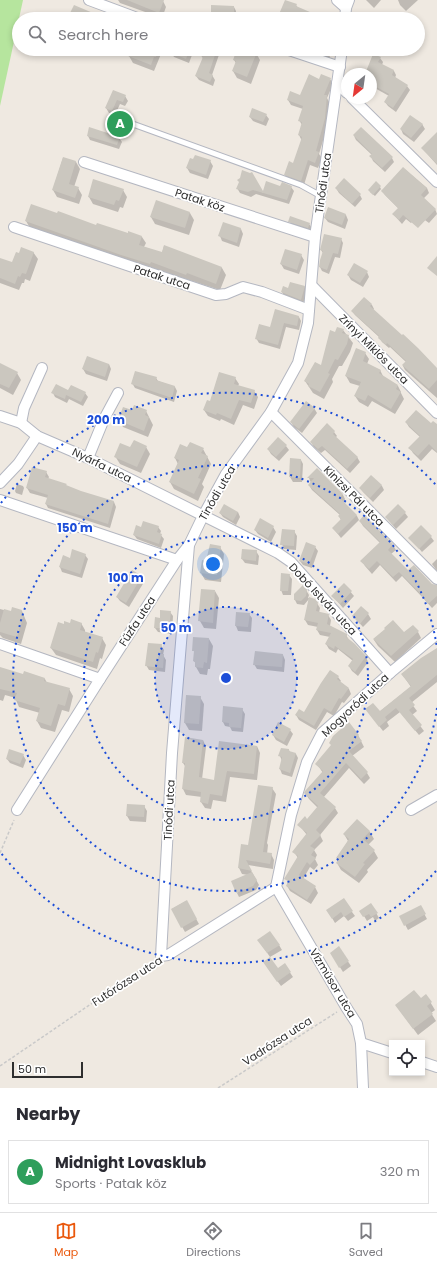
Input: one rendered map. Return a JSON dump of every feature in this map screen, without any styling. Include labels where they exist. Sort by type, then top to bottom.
[{"type":"street","points":[[89,0],[121,12]]},
{"type":"street","points":[[337,0],[348,4]]},
{"type":"street","points":[[307,56],[340,67]]},
{"type":"street","name":"Tinódi utca","points":[[161,956],[172,753],[190,545],[203,516],[226,474],[271,412],[298,363],[308,323],[315,238],[341,56]]},
{"type":"street","points":[[337,83],[341,87]]},
{"type":"street","points":[[358,104],[437,182]]},
{"type":"street","name":"Patak köz","points":[[84,162],[315,238]]},
{"type":"street","name":"Patak utca","points":[[14,227],[216,295],[226,294],[243,287],[262,292],[309,310]]},
{"type":"street","name":"Zrínyi Miklós utca","points":[[312,286],[437,413]]},
{"type":"street","points":[[21,423],[24,408],[42,368]]},
{"type":"street","points":[[88,458],[104,420],[118,393]]},
{"type":"street","name":"Kinizsi Pál utca","points":[[271,412],[437,580]]},
{"type":"street","name":"Nyárfa utca","points":[[0,416],[21,423],[36,436],[88,458],[203,516]]},
{"type":"street","points":[[0,483],[18,464],[36,436]]},
{"type":"street","points":[[0,500],[177,560]]},
{"type":"street","name":"Dobó István utca","points":[[203,516],[278,553],[290,562],[390,673]]},
{"type":"street","name":"Fűzfa utca","points":[[17,810],[177,560],[190,545]]},
{"type":"street","name":"Mogyoródi utca","points":[[276,887],[291,815],[307,762],[322,733],[437,634]]},
{"type":"street","points":[[0,644],[100,679]]},
{"type":"street","points":[[411,810],[437,795]]},
{"type":"street","name":"Futórózsa utca","points":[[161,956],[168,955],[276,887]]},
{"type":"street","name":"Vízműsor utca","points":[[276,887],[357,1024],[361,1043],[363,1088]]},
{"type":"street","points":[[361,1043],[389,1052]]},
{"type":"street","points":[[425,1063],[437,1067]]},
{"type":"lane","points":[[130,123],[301,185],[321,196]]},
{"type":"path","points":[[0,852],[17,810]]},
{"type":"path","name":"Futórózsa utca","points":[[0,1066],[161,956]]},
{"type":"path","name":"Vadrózsa utca","points":[[218,1088],[346,1007]]},
{"type":"green space","points":[[0,0],[23,0],[20,12],[12,12],[12,51],[0,106]]},
{"type":"building","points":[[127,0],[164,0],[159,12]]},
{"type":"building","points":[[285,0],[297,4],[296,6],[310,12],[280,12]]},
{"type":"building","points":[[74,5],[91,12],[70,12]]},
{"type":"building","points":[[211,5],[234,6],[234,12],[211,12]]},
{"type":"building","points":[[128,56],[156,56],[154,57],[151,65]]},
{"type":"building","points":[[179,56],[187,56],[186,59]]},
{"type":"building","points":[[201,56],[215,56],[209,73],[213,75],[210,82],[195,76],[203,57]]},
{"type":"building","points":[[234,56],[255,56],[247,77],[232,71],[236,61],[233,60]]},
{"type":"building","points":[[372,56],[381,57],[378,62],[394,70],[392,75],[408,85],[393,108],[384,102],[389,94],[377,87],[377,68],[367,68]]},
{"type":"building","points":[[309,74],[319,79],[321,74],[331,78],[324,95],[327,95],[325,118],[316,151],[319,152],[315,163],[308,160],[301,181],[284,175],[289,161],[293,163],[302,137],[298,135],[302,122],[298,121],[303,106],[287,100],[290,91],[300,95]]},
{"type":"building","points":[[113,90],[126,95],[123,102],[117,100],[112,111],[105,108]]},
{"type":"building","points":[[252,108],[267,114],[263,122],[249,117]]},
{"type":"building","points":[[410,115],[423,124],[411,138],[400,129]]},
{"type":"building","points":[[89,127],[120,137],[117,145],[87,136]]},
{"type":"building","points":[[361,127],[393,157],[382,168],[369,156],[372,154],[353,135]]},
{"type":"building","points":[[437,132],[437,164],[421,148]]},
{"type":"building","points":[[195,155],[211,160],[206,175],[186,168],[190,158],[193,159]]},
{"type":"building","points":[[63,157],[76,161],[69,184],[79,187],[75,198],[52,190]]},
{"type":"building","points":[[403,167],[427,188],[421,195],[436,209],[418,228],[403,215],[399,220],[392,214],[398,208],[381,191]]},
{"type":"building","points":[[242,170],[250,173],[252,172],[263,191],[266,181],[280,186],[282,182],[292,186],[287,200],[253,190],[248,192],[236,189],[239,182],[237,180],[240,178]]},
{"type":"building","points":[[344,178],[361,194],[352,204],[335,188]]},
{"type":"building","points":[[93,179],[124,189],[119,201],[116,200],[114,205],[88,197]]},
{"type":"building","points":[[376,181],[381,186],[373,195],[368,190]]},
{"type":"building","points":[[156,200],[190,212],[185,228],[150,217]]},
{"type":"building","points":[[31,204],[57,213],[58,211],[96,225],[97,223],[142,236],[139,245],[162,252],[164,245],[222,267],[216,284],[151,262],[150,264],[121,255],[25,221]]},
{"type":"building","points":[[328,207],[346,214],[342,225],[324,218]]},
{"type":"building","points":[[290,216],[310,223],[308,228],[288,222]]},
{"type":"building","points":[[223,222],[241,228],[237,243],[218,236]]},
{"type":"building","points":[[324,234],[342,238],[338,254],[333,253],[327,270],[319,267],[323,251],[320,250]]},
{"type":"building","points":[[21,247],[34,252],[26,274],[22,273],[20,277],[18,276],[15,284],[0,278],[0,258],[12,262],[16,252],[19,253]]},
{"type":"building","points":[[285,249],[302,254],[297,270],[280,264]]},
{"type":"building","points":[[437,256],[437,276],[427,268]]},
{"type":"building","points":[[354,263],[368,271],[360,283],[347,275]]},
{"type":"building","points":[[290,282],[305,286],[301,300],[281,292],[283,286],[288,288]]},
{"type":"building","points":[[364,297],[372,304],[370,306],[402,335],[403,334],[437,368],[437,380],[429,389],[402,365],[406,361],[387,343],[386,345],[378,338],[379,336],[351,311]]},
{"type":"building","points":[[275,309],[299,316],[297,326],[284,323],[278,345],[255,339],[259,324],[270,327]]},
{"type":"building","points":[[337,327],[344,329],[342,333],[349,335],[347,344],[338,360],[335,359],[328,373],[330,374],[320,392],[308,386],[309,384],[304,381],[315,362],[321,365],[330,330],[335,332]]},
{"type":"building","points":[[356,348],[366,352],[363,361],[381,370],[379,373],[398,385],[396,389],[401,392],[391,409],[368,395],[365,401],[354,396],[361,382],[345,376]]},
{"type":"building","points":[[87,356],[109,364],[105,377],[82,369]]},
{"type":"building","points":[[0,363],[18,372],[9,388],[0,384]]},
{"type":"building","points":[[135,371],[157,377],[156,380],[175,386],[172,398],[131,384]]},
{"type":"building","points":[[219,372],[236,377],[234,384],[255,390],[251,403],[239,400],[231,419],[217,413],[216,415],[203,410],[207,400],[210,401]]},
{"type":"building","points":[[56,384],[68,390],[71,385],[86,392],[81,402],[66,395],[65,399],[51,393]]},
{"type":"building","points":[[306,401],[315,408],[299,429],[290,422]]},
{"type":"building","points":[[134,405],[147,410],[145,415],[149,417],[144,431],[118,420],[123,407],[132,410]]},
{"type":"building","points":[[416,410],[431,423],[433,421],[437,424],[437,452],[429,444],[418,456],[408,448],[420,436],[405,422]]},
{"type":"building","points":[[327,423],[335,431],[333,434],[358,457],[347,469],[322,446],[318,449],[310,442]]},
{"type":"building","points":[[278,437],[287,445],[276,457],[267,449]]},
{"type":"building","points":[[134,440],[147,446],[137,467],[114,457],[120,443],[130,447]]},
{"type":"building","points":[[190,442],[204,448],[201,453],[208,456],[198,478],[201,479],[194,494],[169,482],[179,460],[174,458],[180,444],[187,447]]},
{"type":"building","points":[[290,458],[301,459],[300,478],[289,477]]},
{"type":"building","points":[[32,467],[47,471],[45,477],[67,484],[66,485],[81,491],[114,501],[108,524],[45,504],[48,495],[26,488]]},
{"type":"building","points":[[317,468],[343,494],[340,498],[357,515],[338,534],[332,528],[341,519],[338,516],[340,514],[308,485],[314,478],[307,478]]},
{"type":"building","points":[[371,475],[382,485],[370,498],[359,488]]},
{"type":"building","points":[[224,504],[238,512],[233,521],[219,513]]},
{"type":"building","points":[[398,504],[406,512],[393,525],[385,517]]},
{"type":"building","points":[[364,515],[393,544],[388,550],[408,570],[414,565],[432,584],[437,585],[437,596],[428,604],[420,593],[399,572],[393,577],[377,561],[369,569],[360,561],[380,542],[359,521]]},
{"type":"building","points":[[260,518],[274,526],[268,538],[254,530]]},
{"type":"building","points":[[143,521],[159,526],[157,532],[162,534],[159,544],[133,535],[136,525],[141,527]]},
{"type":"building","points":[[421,525],[432,536],[419,549],[408,538]]},
{"type":"building","points":[[282,529],[295,530],[294,546],[280,545]]},
{"type":"building","points":[[306,542],[316,546],[309,564],[299,561]]},
{"type":"building","points":[[210,544],[221,546],[217,575],[200,573],[202,560],[206,561]]},
{"type":"building","points":[[72,549],[86,554],[80,574],[59,567],[63,555],[70,558]]},
{"type":"building","points":[[242,549],[257,550],[256,561],[241,559]]},
{"type":"building","points":[[132,570],[142,576],[126,603],[116,597]]},
{"type":"building","points":[[281,573],[290,574],[288,591],[280,591]]},
{"type":"building","points":[[344,583],[352,591],[340,604],[331,596]]},
{"type":"building","points":[[303,585],[307,589],[306,596],[301,601],[294,600],[294,594]]},
{"type":"building","points":[[201,589],[215,590],[213,623],[198,621]]},
{"type":"building","points":[[309,597],[318,602],[316,611],[329,614],[327,624],[347,634],[347,637],[345,636],[366,656],[355,672],[348,666],[353,659],[335,646],[334,649],[325,644],[331,633],[316,630],[318,623],[304,620]]},
{"type":"building","points":[[361,606],[369,613],[360,624],[352,616]]},
{"type":"building","points":[[12,607],[22,610],[21,614],[24,615],[17,637],[0,632],[0,623],[4,609],[11,611]]},
{"type":"building","points":[[160,610],[171,611],[169,629],[154,628],[155,617],[160,618]]},
{"type":"building","points":[[236,612],[250,613],[248,627],[235,626]]},
{"type":"building","points":[[71,619],[82,623],[80,630],[103,637],[98,653],[96,652],[93,662],[50,648],[58,622],[64,624],[64,621],[70,623]]},
{"type":"building","points":[[393,620],[404,632],[413,625],[419,631],[391,656],[373,639]]},
{"type":"building","points":[[193,637],[209,638],[207,663],[204,662],[203,668],[195,667],[195,662],[193,661]]},
{"type":"building","points":[[148,643],[162,644],[161,654],[164,654],[163,668],[145,666]]},
{"type":"building","points":[[437,648],[437,675],[409,698],[415,705],[409,710],[422,725],[415,731],[396,708],[385,717],[387,720],[379,727],[365,709],[373,703],[380,711],[411,686],[401,674],[421,658]]},
{"type":"building","points":[[255,651],[283,654],[282,667],[253,665]]},
{"type":"building","points":[[0,667],[23,674],[24,671],[45,678],[44,681],[70,688],[65,706],[58,704],[51,726],[36,721],[40,708],[14,700],[17,693],[0,689]]},
{"type":"building","points":[[330,670],[339,676],[337,679],[349,688],[341,699],[339,698],[331,712],[324,708],[314,726],[295,715],[299,709],[304,712]]},
{"type":"building","points":[[186,695],[201,696],[199,724],[184,723]]},
{"type":"building","points":[[223,706],[243,708],[241,728],[229,727],[229,723],[222,722]]},
{"type":"building","points":[[278,722],[291,729],[284,742],[272,735]]},
{"type":"building","points":[[349,722],[362,741],[349,751],[368,772],[361,779],[346,763],[320,793],[336,807],[316,830],[321,835],[310,846],[315,849],[311,855],[316,858],[310,865],[307,862],[299,875],[316,886],[307,900],[286,886],[288,881],[284,879],[298,856],[292,852],[307,833],[297,825],[305,816],[307,819],[318,806],[304,793],[323,771],[315,764],[331,745],[329,743],[333,736]]},
{"type":"building","points":[[185,737],[203,740],[199,777],[214,780],[219,741],[257,746],[254,774],[227,771],[222,796],[210,794],[208,804],[200,802],[201,792],[182,789],[185,763],[182,763]]},
{"type":"building","points":[[281,748],[289,749],[289,751],[296,753],[290,773],[279,769],[282,757],[278,756]]},
{"type":"building","points":[[9,749],[24,754],[20,764],[6,759]]},
{"type":"building","points":[[258,785],[273,787],[263,852],[272,853],[270,864],[246,860],[252,871],[238,868],[241,844],[248,845]]},
{"type":"building","points":[[127,804],[145,805],[144,817],[126,816]]},
{"type":"building","points":[[357,819],[370,831],[363,839],[375,850],[363,863],[365,864],[355,877],[336,863],[338,860],[336,858],[349,839],[343,834]]},
{"type":"building","points":[[252,872],[257,880],[253,886],[236,893],[231,881]]},
{"type":"building","points":[[344,898],[353,911],[344,917],[341,912],[332,919],[326,910]]},
{"type":"building","points":[[187,900],[197,919],[181,928],[171,909]]},
{"type":"building","points":[[371,903],[378,913],[371,917],[369,914],[363,917],[359,911]]},
{"type":"building","points":[[421,905],[426,914],[404,926],[399,916]]},
{"type":"building","points":[[270,931],[280,945],[267,953],[257,940]]},
{"type":"building","points":[[339,946],[349,961],[339,968],[330,953]]},
{"type":"building","points":[[270,957],[278,968],[285,963],[291,972],[277,982],[263,962]]},
{"type":"building","points":[[414,990],[421,998],[426,994],[432,1002],[427,1006],[433,1014],[413,1029],[395,1005]]},
{"type":"place","name":"Midnight Lovasklub","points":[[120,124]]}]
